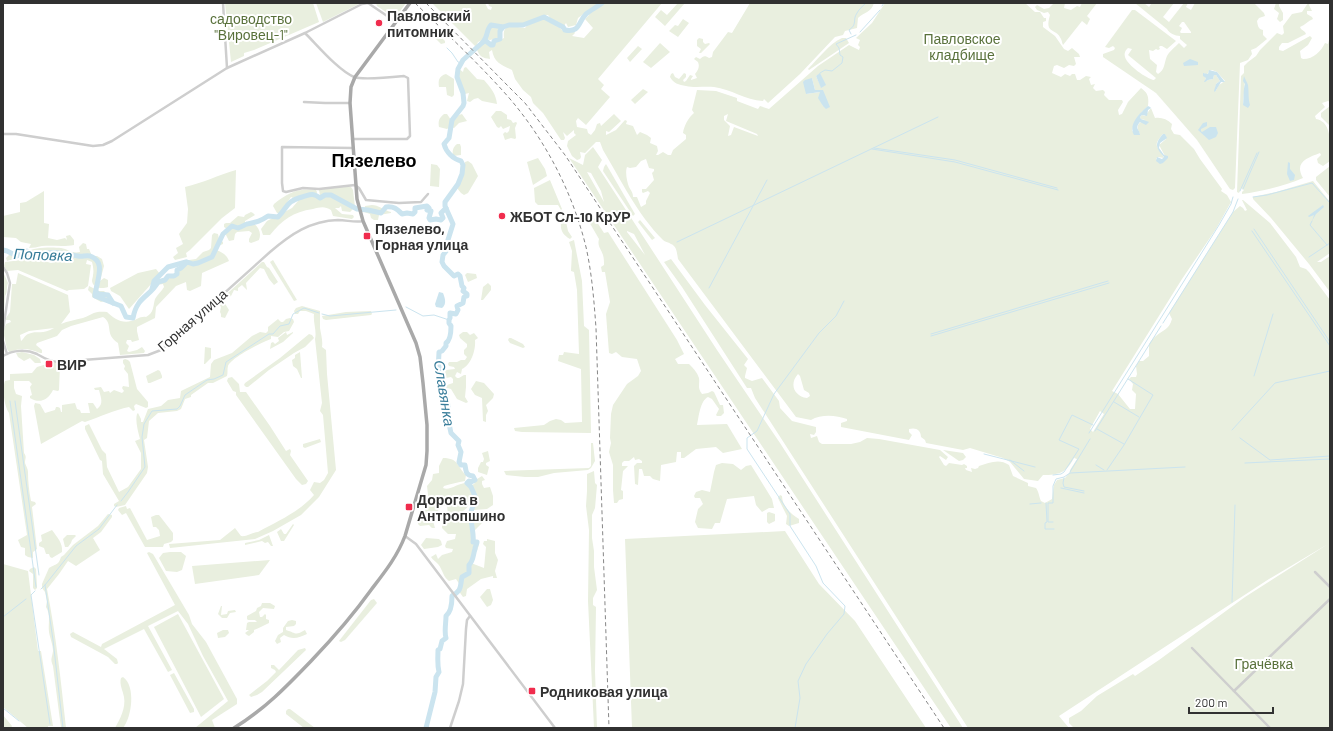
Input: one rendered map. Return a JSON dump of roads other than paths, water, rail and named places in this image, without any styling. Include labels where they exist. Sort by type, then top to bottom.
[{"type":"main road","points":[[234,728],[264,707],[284,690],[339,631],[392,562],[405,536],[427,458],[427,425],[420,357],[414,337],[361,214],[355,185],[350,102],[351,87],[355,77],[410,3]]},
{"type":"street","points":[[223,3],[227,68]]},
{"type":"street","points":[[3,134],[16,134],[93,146],[103,145],[112,141],[227,68],[305,33],[365,3],[396,22]]},
{"type":"street","points":[[305,33],[331,59],[355,77],[384,78],[404,76],[408,78],[410,136],[407,139],[352,139]]},
{"type":"street","points":[[304,102],[350,102]]},
{"type":"street","points":[[353,148],[282,147],[283,191],[286,192],[303,188],[319,189],[355,185],[359,188],[366,200],[400,203],[421,202],[428,194]]},
{"type":"street","name":"Горная улица","points":[[7,354],[29,351],[45,360],[45,362],[80,361],[153,354],[161,350],[270,252],[298,230],[330,221],[363,221]]},
{"type":"street","points":[[3,267],[7,273],[10,283],[3,330]]},
{"type":"street","points":[[3,341],[7,354],[3,356]]},
{"type":"street","points":[[405,536],[416,544],[555,728]]},
{"type":"street","points":[[1315,572],[1330,587]]},
{"type":"street","points":[[1234,691],[1330,600]]},
{"type":"street","points":[[450,728],[463,684],[466,629],[467,620],[470,616]]},
{"type":"street","points":[[1192,648],[1270,728]]},
{"type":"water","points":[[1190,59],[1198,62],[1198,65],[1184,66],[1183,63]]},
{"type":"water","points":[[1209,70],[1217,72],[1225,82],[1221,82],[1215,92],[1216,84],[1220,81],[1216,75],[1214,75],[1213,79],[1204,82],[1206,78],[1203,76],[1203,73],[1208,74]]},
{"type":"water","points":[[820,73],[826,85],[821,88],[816,76]]},
{"type":"water","points":[[1244,76],[1248,85],[1250,105],[1248,108],[1243,105],[1245,84],[1243,81]]},
{"type":"water","points":[[812,78],[815,90],[823,90],[830,107],[826,109],[823,106],[818,98],[820,92],[806,94],[803,82]]},
{"type":"water","points":[[1148,106],[1151,108],[1148,110],[1147,116],[1142,115],[1140,117],[1141,119],[1149,122],[1146,125],[1140,122],[1137,128],[1140,135],[1134,135],[1134,123],[1138,115]]},
{"type":"water","points":[[1207,122],[1207,126],[1201,129],[1202,132],[1210,127],[1216,127],[1218,133],[1216,137],[1209,140],[1198,130],[1203,123]]},
{"type":"water","points":[[1163,134],[1165,134],[1167,138],[1160,143],[1159,148],[1164,155],[1168,156],[1168,158],[1160,164],[1156,161],[1157,157],[1162,159],[1164,157],[1159,151],[1157,143]]},
{"type":"water","points":[[1288,162],[1290,163],[1290,169],[1295,175],[1294,180],[1290,181],[1287,174]]},
{"type":"water","points":[[1323,205],[1324,207],[1316,214],[1312,221],[1314,215],[1308,216]]},
{"type":"water","points":[[439,292],[443,293],[445,299],[445,305],[442,308],[436,307],[435,304]]},
{"type":"waterway","name":"Славянка","points":[[426,728],[435,692],[436,677],[439,672],[438,650],[440,649],[442,641],[446,638],[446,616],[450,609],[452,596],[458,592],[460,588],[462,577],[469,573],[469,565],[473,559],[477,542],[473,542],[471,517],[472,507],[475,503],[473,500],[475,496],[471,487],[467,483],[475,480],[473,476],[467,473],[465,465],[461,465],[459,462],[461,452],[458,445],[459,441],[451,433],[448,419],[448,405],[439,366],[439,352],[442,351],[449,340],[451,326],[449,323],[450,313],[456,314],[458,310],[457,306],[463,303],[464,297],[467,296],[467,294],[463,291],[464,288],[462,286],[460,276],[458,274],[454,276],[442,262],[443,255],[447,250],[447,243],[453,224],[445,206],[445,202],[458,184],[462,174],[463,165],[461,161],[450,155],[444,144],[449,138],[452,120],[464,103],[463,93],[457,77],[458,69],[463,60],[483,42],[486,41],[493,45],[494,41],[500,39],[500,31],[503,27],[509,25],[523,25],[544,17],[563,27],[565,30],[570,31],[578,26],[586,14],[602,3]]},
{"type":"waterway","points":[[851,34],[849,30],[854,24],[856,15],[866,3]]},
{"type":"waterway","points":[[860,32],[880,10]]},
{"type":"waterway","points":[[483,42],[491,25],[503,27]]},
{"type":"waterway","points":[[820,73],[825,70],[832,71],[842,63],[843,57],[840,55],[839,48],[836,44],[856,35]]},
{"type":"waterway","points":[[447,48],[458,62],[461,63]]},
{"type":"waterway","points":[[677,242],[938,117]]},
{"type":"waterway","points":[[874,148],[955,160],[1057,188]]},
{"type":"waterway","points":[[872,149],[955,162],[1058,190]]},
{"type":"waterway","points":[[1243,189],[1259,152]]},
{"type":"waterway","points":[[1240,191],[1257,153]]},
{"type":"waterway","points":[[709,288],[767,180]]},
{"type":"waterway","points":[[1253,197],[1267,195],[1312,183],[1330,203]]},
{"type":"waterway","name":"Поповка","points":[[3,250],[17,256],[24,251],[27,251],[35,256],[46,253],[56,253],[90,256],[94,258],[99,264],[100,268],[95,296],[121,306],[126,317],[133,318],[137,305],[158,282],[165,280],[168,276],[174,276],[177,274],[177,270],[187,262],[193,264],[212,257],[223,234],[232,226],[238,228],[268,216],[278,217],[290,203],[311,194],[320,198],[325,195],[331,195],[357,209],[381,213],[386,207],[391,207],[395,208],[402,214],[413,214],[415,212],[415,208],[427,206],[429,208],[427,210],[431,211],[429,218],[430,220],[441,220],[443,218],[441,213],[446,208]]},
{"type":"waterway","points":[[1089,433],[1219,225],[1231,204],[1233,197]]},
{"type":"waterway","points":[[1163,323],[1233,212],[1238,199]]},
{"type":"waterway","points":[[1312,221],[1310,225],[1327,245]]},
{"type":"waterway","points":[[1254,229],[1330,342]]},
{"type":"waterway","points":[[1252,231],[1330,346]]},
{"type":"waterway","points":[[1309,257],[1330,243]]},
{"type":"waterway","points":[[152,289],[154,281],[168,267],[186,262]]},
{"type":"waterway","points":[[931,334],[1108,281]]},
{"type":"waterway","points":[[931,336],[1109,283]]},
{"type":"waterway","points":[[96,292],[99,294],[108,295],[113,303]]},
{"type":"waterway","points":[[795,728],[800,698],[798,681],[806,664],[827,634],[844,614],[845,606],[823,583],[816,566],[790,526],[790,514],[747,449],[747,438],[757,431],[774,394],[819,333],[836,316],[844,301]]},
{"type":"waterway","points":[[406,307],[423,316],[434,315],[449,320]]},
{"type":"waterway","points":[[121,501],[145,467],[142,437],[144,424],[152,411],[177,409],[185,395],[207,380],[223,375],[226,362],[269,334],[273,334],[280,326],[289,324],[293,314],[304,308],[319,313]]},
{"type":"waterway","points":[[322,314],[330,316],[396,310]]},
{"type":"waterway","points":[[1254,376],[1273,314]]},
{"type":"waterway","points":[[1095,431],[1161,326]]},
{"type":"waterway","points":[[1232,430],[1275,383],[1330,371]]},
{"type":"waterway","points":[[1107,470],[1124,445],[1153,395],[1128,379]]},
{"type":"waterway","points":[[10,401],[36,587]]},
{"type":"waterway","points":[[15,401],[39,575]]},
{"type":"waterway","points":[[1114,402],[1139,417]]},
{"type":"waterway","points":[[1053,475],[1064,472],[1079,449],[1059,440],[1072,415],[1093,425]]},
{"type":"waterway","points":[[1097,429],[1124,444]]},
{"type":"waterway","points":[[1240,438],[1270,460],[1330,456]]},
{"type":"waterway","points":[[1070,472],[1090,439]]},
{"type":"waterway","points":[[984,454],[1035,467]]},
{"type":"waterway","points":[[1245,463],[1330,459]]},
{"type":"waterway","points":[[1010,460],[1024,471]]},
{"type":"waterway","points":[[1096,465],[1104,470]]},
{"type":"waterway","points":[[1053,522],[1048,522],[1048,503],[1053,503],[1053,486],[1056,479],[1064,477],[1070,473],[1185,467]]},
{"type":"waterway","points":[[1064,478],[1064,487],[1084,491]]},
{"type":"waterway","points":[[1061,488],[1084,493]]},
{"type":"waterway","points":[[1030,504],[1041,503]]},
{"type":"waterway","points":[[1046,503],[1047,522],[1045,523],[1045,529],[1054,529]]},
{"type":"waterway","points":[[41,589],[76,546],[99,529],[117,505]]},
{"type":"waterway","points":[[1232,602],[1235,505]]},
{"type":"waterway","points":[[45,585],[63,728]]},
{"type":"waterway","points":[[35,591],[31,595],[50,724]]},
{"type":"waterway","points":[[3,617],[26,599]]},
{"type":"waterway","points":[[3,708],[19,721]]},
{"type":"railway","points":[[415,3],[460,46],[503,91],[531,126],[564,184],[573,205],[586,247],[594,298],[596,328],[609,728]]},
{"type":"railway","points":[[426,3],[525,103],[565,155],[944,728]]},
{"type":"place","name":"Павловский питомник","points":[[379,23]]},
{"type":"place","name":"ЖБОТ Сл-10 КрУР","points":[[502,216]]},
{"type":"place","name":"Пязелево, Горная улица","points":[[367,236]]},
{"type":"place","name":"ВИР","points":[[49,364]]},
{"type":"place","name":"Дорога в Антропшино","points":[[409,507]]},
{"type":"place","name":"Родниковая улица","points":[[532,691]]},
{"type":"district","name":"Пязелево","points":[[374,160]]},
{"type":"park label","name":"садоводство \"Вировец-1\"","points":[[251,26]]},
{"type":"park label","name":"Павловское кладбище","points":[[962,46]]},
{"type":"park label","name":"Грачёвка","points":[[1264,663]]}]
